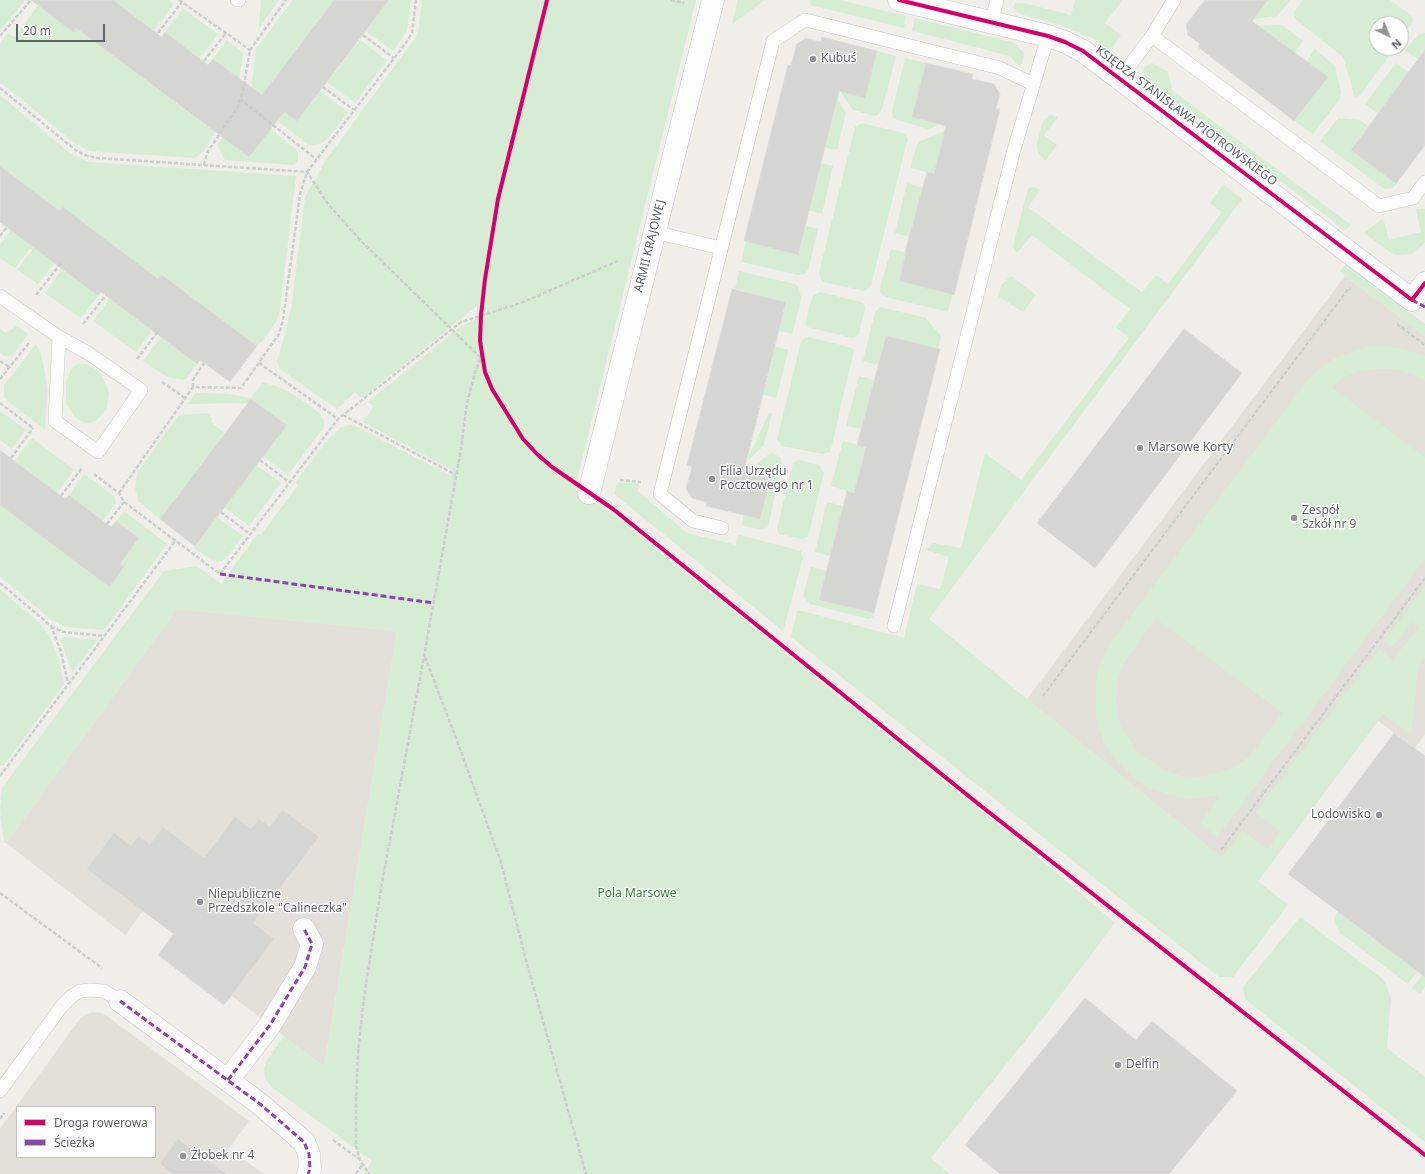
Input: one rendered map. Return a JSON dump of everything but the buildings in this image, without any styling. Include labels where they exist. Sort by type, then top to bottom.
[{"type":"street","name":"ARMII KRAJOWEJ","points":[[589,492],[712,0]]},
{"type":"street","name":"KSIĘDZA STANISŁAWA PIOTROWSKIEGO","points":[[899,0],[1048,36],[1083,51],[1412,300],[1425,283]]},
{"type":"street","points":[[228,1080],[270,1025],[305,966],[312,944],[304,929]]},
{"type":"street","points":[[120,1001],[260,1104],[304,1142],[309,1154],[310,1169],[308,1174]]},
{"type":"lane","points":[[991,23],[997,0]]},
{"type":"lane","points":[[1120,78],[1152,36],[1174,0]]},
{"type":"lane","points":[[722,528],[693,521],[660,494],[773,41],[805,20],[1000,68],[1033,84]]},
{"type":"lane","points":[[894,626],[1011,161],[1048,36]]},
{"type":"lane","points":[[1152,36],[1379,206],[1413,198],[1425,182]]},
{"type":"lane","points":[[652,240],[721,248]]},
{"type":"lane","points":[[0,296],[59,337],[88,353],[141,390],[98,452],[55,421],[59,337]]},
{"type":"lane","points":[[0,1091],[61,1007],[72,996],[80,991],[104,991],[120,1001]]},
{"type":"path","points":[[0,36],[31,0]]},
{"type":"path","points":[[204,165],[207,153],[238,106],[250,50],[286,0]]},
{"type":"path","points":[[193,387],[241,388],[279,334],[284,320],[300,194],[307,172],[412,32],[416,0]]},
{"type":"path","points":[[158,34],[180,1],[250,50]]},
{"type":"path","points":[[204,61],[226,33]]},
{"type":"path","points":[[363,35],[394,58]]},
{"type":"path","points":[[323,87],[354,110]]},
{"type":"path","points":[[0,88],[74,149],[84,155],[98,158],[307,172]]},
{"type":"path","points":[[240,99],[316,159]]},
{"type":"path","points":[[307,172],[328,204],[360,240],[481,358]]},
{"type":"path","points":[[0,236],[7,227]]},
{"type":"path","points":[[89,470],[119,493],[124,502],[220,574],[338,420],[461,322],[521,303],[652,240]]},
{"type":"path","points":[[36,295],[62,262]]},
{"type":"path","points":[[1043,696],[1349,288],[1355,293]]},
{"type":"path","points":[[81,326],[106,295]]},
{"type":"path","points":[[481,321],[482,308]]},
{"type":"path","points":[[1393,321],[1425,345]]},
{"type":"path","points":[[134,363],[160,329]]},
{"type":"path","points":[[481,352],[483,365]]},
{"type":"path","points":[[369,1174],[362,1165],[356,1146],[358,1053],[364,997],[381,889],[424,656],[467,404],[475,372],[481,358]]},
{"type":"path","points":[[0,361],[9,367]]},
{"type":"path","points":[[119,493],[193,387],[192,380],[204,363]]},
{"type":"path","points":[[259,363],[338,420]]},
{"type":"path","points":[[0,403],[39,433]]},
{"type":"path","points":[[343,415],[456,475]]},
{"type":"path","points":[[11,458],[33,428]]},
{"type":"path","points":[[260,460],[290,482]]},
{"type":"path","points":[[61,496],[84,466]]},
{"type":"path","points":[[613,480],[662,484]]},
{"type":"path","points":[[107,524],[124,502]]},
{"type":"path","points":[[221,512],[250,534]]},
{"type":"path","points":[[0,776],[176,540]]},
{"type":"path","points":[[1221,850],[1425,578]]},
{"type":"path","points":[[0,583],[51,626],[64,632],[104,636]]},
{"type":"path","points":[[51,626],[61,652],[68,683]]},
{"type":"path","points":[[424,656],[456,738],[500,859],[527,964],[586,1174]]},
{"type":"path","points":[[0,1119],[9,1107]]},
{"type":"path","points":[[356,1174],[362,1165]]},
{"type":"shaded area","name":"Zespół Szkół nr 9","points":[[1345,276],[1425,336],[1425,734],[1415,748],[1378,721],[1255,885],[1027,699]]},
{"type":"shaded area","points":[[177,609],[397,631],[324,1067],[232,996],[224,1005],[158,955],[173,934],[143,911],[125,935],[6,843]]},
{"type":"shaded area","points":[[93,1012],[101,1013],[107,1016],[249,1121],[229,1149],[264,1174],[0,1174],[0,1129],[16,1107],[16,1158],[156,1158],[156,1106],[17,1106],[79,1020],[86,1014]]},
{"type":"green space","points":[[0,0],[25,0],[0,31]]},
{"type":"green space","points":[[113,0],[169,0],[174,4],[154,30]]},
{"type":"green space","points":[[261,0],[279,0],[259,28],[259,25]]},
{"type":"green space","points":[[293,0],[334,0],[262,95],[297,121],[320,91],[348,112],[329,137],[322,143],[312,146],[257,105],[251,94],[256,49]]},
{"type":"green space","points":[[389,0],[411,0],[407,31],[393,51],[366,31]]},
{"type":"green space","name":"Pola Marsowe","points":[[422,0],[696,0],[575,488],[613,514],[1033,853],[1115,923],[1037,1026],[931,1158],[949,1174],[364,1174],[372,1161],[273,1088],[266,1080],[264,1069],[267,1060],[284,1036],[324,1067],[397,631],[177,609],[6,843],[4,843],[0,811],[2,788],[164,571],[197,566],[221,584],[258,533],[261,535],[298,485],[295,483],[325,443],[341,427],[352,425],[357,427],[451,476],[452,470],[363,422],[374,406],[368,402],[460,327],[476,319],[477,306],[362,398],[355,392],[337,409],[280,369],[277,361],[286,331],[292,303],[305,197],[326,160],[418,34]]},
{"type":"green space","points":[[738,0],[765,0],[732,24]]},
{"type":"green space","points":[[811,0],[840,0],[906,16],[904,28],[810,5]]},
{"type":"green space","points":[[1075,0],[1123,0],[1105,23],[1121,35],[1111,49],[1106,48],[1093,38],[1058,24],[1023,15],[1017,12],[1013,7],[1015,3],[1023,3],[1071,15]]},
{"type":"green space","points":[[1268,0],[1291,0],[1277,16],[1253,19]]},
{"type":"green space","points":[[1303,0],[1390,0],[1411,15],[1413,21],[1409,27],[1409,16],[1369,16],[1369,56],[1389,56],[1360,95],[1355,97],[1343,57],[1294,18],[1294,12]]},
{"type":"green space","points":[[38,5],[73,32],[76,28],[205,125],[221,105],[236,76],[213,59],[227,40],[239,49],[243,53],[238,88],[229,110],[202,153],[194,158],[89,151],[72,141],[0,82],[0,43],[8,34],[15,37]]},
{"type":"green space","points":[[183,9],[218,34],[200,58],[165,32]]},
{"type":"green space","points":[[915,18],[1015,43],[1024,53],[1022,63],[1020,67],[1010,56],[912,31]]},
{"type":"green space","points":[[1282,25],[1303,41],[1293,55],[1284,45],[1255,26]]},
{"type":"green space","points":[[1425,33],[1425,65],[1409,53],[1409,45],[1418,35]]},
{"type":"green space","points":[[360,40],[387,60],[355,103],[327,82]]},
{"type":"green space","points":[[1315,49],[1335,66],[1341,92],[1339,100],[1313,134],[1295,121],[1328,77],[1305,63]]},
{"type":"green space","points":[[877,51],[896,56],[882,109],[878,115],[874,116],[853,110],[840,91],[865,97]]},
{"type":"green space","points":[[905,58],[926,63],[913,117],[939,124],[932,128],[928,129],[897,120],[893,117],[892,110]]},
{"type":"green space","points":[[1152,63],[1168,72],[1172,90],[1351,225],[1345,230],[1147,80],[1143,74],[1144,67]]},
{"type":"green space","points":[[1396,63],[1409,72],[1378,114],[1365,104]]},
{"type":"green space","points":[[0,95],[65,149],[77,157],[89,162],[296,176],[280,310],[277,320],[265,338],[257,346],[162,274],[158,279],[63,207],[60,211],[0,166]]},
{"type":"green space","points":[[837,98],[846,114],[837,150],[822,147]]},
{"type":"green space","points":[[243,112],[250,113],[298,151],[298,161],[294,165],[225,160],[217,145]]},
{"type":"green space","points":[[1050,115],[1058,117],[1044,135],[1057,145],[1045,161],[1038,153],[1037,144],[1043,121]]},
{"type":"green space","points":[[1338,118],[1360,120],[1368,126],[1351,150],[1396,184],[1393,188],[1383,188],[1320,141]]},
{"type":"green space","points":[[862,123],[903,133],[908,138],[871,286],[865,291],[824,282],[819,273],[855,127]]},
{"type":"green space","points":[[945,131],[934,174],[910,168],[917,145],[920,141]]},
{"type":"green space","points":[[818,162],[833,166],[822,214],[806,210],[812,200],[819,173]]},
{"type":"green space","points":[[907,183],[923,188],[920,198],[923,198],[910,237],[895,233]]},
{"type":"green space","points":[[1223,184],[1242,199],[929,619],[1222,858],[1242,830],[1268,849],[1280,831],[1255,813],[1379,649],[1393,660],[1418,627],[1411,622],[1393,647],[1384,641],[1425,586],[1425,658],[1418,668],[1411,734],[1383,714],[1258,881],[1288,905],[1233,977],[1219,977],[791,637],[797,611],[802,611],[904,638],[917,584],[940,589],[949,557],[926,550],[933,543],[961,548],[985,453],[1021,480],[1129,338],[1116,327],[1130,309],[1032,235],[1017,253],[1015,251],[1013,246],[1028,189],[1031,187],[1041,189],[1028,207],[1142,292],[1156,275],[1168,284],[1222,212],[1210,203]]},
{"type":"green space","points":[[1425,209],[1425,242],[1418,250],[1411,254],[1397,255],[1391,253],[1364,233],[1383,218],[1389,240],[1421,232],[1416,210]]},
{"type":"green space","points":[[806,226],[818,229],[808,270],[805,274],[798,275],[741,262],[746,242],[798,255]]},
{"type":"green space","points":[[11,230],[58,259],[38,284],[17,270],[32,250],[30,248],[15,268],[0,258],[0,245]]},
{"type":"green space","points":[[891,249],[906,253],[899,281],[952,294],[948,312],[886,297],[882,294],[880,291],[881,285]]},
{"type":"green space","points":[[1346,264],[1425,324],[1425,336],[1345,276],[1340,271]]},
{"type":"green space","points":[[62,269],[98,296],[81,318],[45,293]]},
{"type":"green space","points":[[739,271],[795,284],[799,287],[801,298],[792,334],[779,331],[786,302],[735,289]]},
{"type":"green space","points":[[1010,277],[1013,277],[1036,295],[1023,312],[999,297],[1001,285]]},
{"type":"green space","points":[[820,292],[864,304],[865,309],[859,334],[856,337],[852,338],[807,327],[805,323],[813,295]]},
{"type":"green space","points":[[110,298],[156,326],[136,352],[93,321]]},
{"type":"green space","points":[[880,307],[926,318],[941,336],[938,349],[886,336],[878,365],[863,361],[875,312]]},
{"type":"green space","points":[[17,326],[28,334],[13,355],[6,357],[0,353],[0,329],[6,333]]},
{"type":"green space","points":[[161,337],[197,364],[185,380],[167,377],[143,361]]},
{"type":"green space","points":[[809,337],[849,347],[854,350],[831,449],[829,452],[823,454],[782,446],[777,439],[801,342],[805,338]]},
{"type":"green space","points":[[36,344],[41,353],[46,380],[47,391],[45,430],[4,398],[4,385]]},
{"type":"green space","points":[[773,346],[788,350],[776,398],[760,394],[763,385],[766,385],[773,358],[770,357]]},
{"type":"green space","points":[[1387,346],[1404,349],[1425,356],[1425,381],[1412,374],[1395,369],[1377,369],[1361,371],[1344,377],[1332,387],[1425,457],[1425,559],[1217,837],[1200,823],[1220,796],[1187,799],[1153,790],[1137,781],[1112,756],[1104,743],[1098,724],[1095,707],[1097,672],[1104,654],[1113,639],[1304,384],[1318,370],[1333,359],[1367,347]],"holes":[[[1156,619],[1282,713],[1256,748],[1245,760],[1230,769],[1198,777],[1182,776],[1164,770],[1139,753],[1121,726],[1117,711],[1116,697],[1118,681],[1123,664]]]},
{"type":"green space","points":[[78,364],[86,364],[101,374],[109,392],[107,409],[96,421],[89,423],[82,422],[76,418],[66,404],[66,381],[72,368]]},
{"type":"green space","points":[[859,376],[874,380],[862,429],[846,426]]},
{"type":"green space","points":[[263,382],[281,388],[296,396],[321,415],[324,421],[324,427],[288,475],[263,456],[287,425],[252,399],[248,403],[187,404],[196,393],[229,394],[251,398]]},
{"type":"green space","points":[[0,411],[26,430],[12,449],[0,440]]},
{"type":"green space","points":[[207,413],[212,418],[212,423],[225,433],[160,519],[138,501],[135,487],[138,472],[179,415]]},
{"type":"green space","points":[[769,413],[772,413],[764,445],[746,462]]},
{"type":"green space","points":[[32,438],[74,470],[57,493],[15,461]]},
{"type":"green space","points":[[843,441],[866,447],[854,493],[831,486]]},
{"type":"green space","points":[[773,453],[781,458],[782,464],[768,527],[761,530],[741,525],[744,515],[760,519],[771,473],[752,468],[769,454]]},
{"type":"green space","points":[[799,460],[819,465],[824,473],[808,537],[802,539],[779,534],[777,529],[793,463]]},
{"type":"green space","points":[[256,465],[281,483],[249,526],[224,507]]},
{"type":"green space","points":[[84,474],[115,497],[116,503],[103,521],[69,495]]},
{"type":"green space","points":[[617,483],[639,484],[638,491],[687,533],[736,545],[739,535],[801,551],[803,558],[783,631],[614,494]]},
{"type":"green space","points":[[827,502],[843,506],[840,516],[843,517],[835,546],[833,546],[830,556],[815,552]]},
{"type":"green space","points":[[0,505],[108,587],[124,567],[120,563],[139,538],[116,521],[124,511],[167,544],[104,630],[64,627],[49,618],[0,576]]},
{"type":"green space","points":[[217,517],[243,536],[227,557],[222,561],[216,562],[195,549],[195,546]]},
{"type":"green space","points":[[811,567],[826,571],[819,600],[874,613],[873,617],[868,619],[810,604],[803,596]]},
{"type":"green space","points":[[0,589],[38,622],[49,635],[59,661],[64,684],[3,766],[0,766]]},
{"type":"green space","points":[[64,637],[97,640],[72,673],[61,640]]},
{"type":"green space","points":[[1338,912],[1418,971],[1408,984],[1340,933],[1334,922],[1334,918]]},
{"type":"green space","points":[[1300,917],[1382,978],[1386,984],[1391,998],[1387,1048],[1425,1077],[1425,1142],[1245,999],[1243,987]]},
{"type":"green space","points":[[1425,971],[1425,986],[1420,994],[1412,988]]},
{"type":"marked path","points":[[1412,300],[1425,307]]},
{"type":"marked path","points":[[220,574],[434,603]]},
{"type":"marked path","points":[[228,1080],[270,1025],[305,967],[312,944],[304,929]]},
{"type":"marked path","points":[[120,1001],[260,1104],[304,1142],[309,1154],[310,1169],[308,1174]]},
{"type":"cycle path","points":[[547,0],[498,199],[485,279],[481,315],[480,341],[485,372],[492,389],[523,439],[552,467],[613,509],[981,806],[1425,1155]]},
{"type":"cycle path","points":[[899,0],[1048,36],[1083,51],[1412,300],[1425,283]]},
{"type":"place","name":"Kubuś","points":[[813,59]]},
{"type":"place","name":"Marsowe Korty","points":[[1140,448]]},
{"type":"place","name":"Filia Urzędu Pocztowego nr 1","points":[[712,479]]},
{"type":"place","name":"Zespół Szkół nr 9","points":[[1294,518]]},
{"type":"place","name":"Lodowisko","points":[[1379,815]]},
{"type":"place","name":"Niepubliczne Przedszkole \"Calineczka\"","points":[[200,902]]},
{"type":"place","name":"Delfin","points":[[1118,1065]]},
{"type":"place","name":"Żłobek nr 4","points":[[183,1156]]}]
